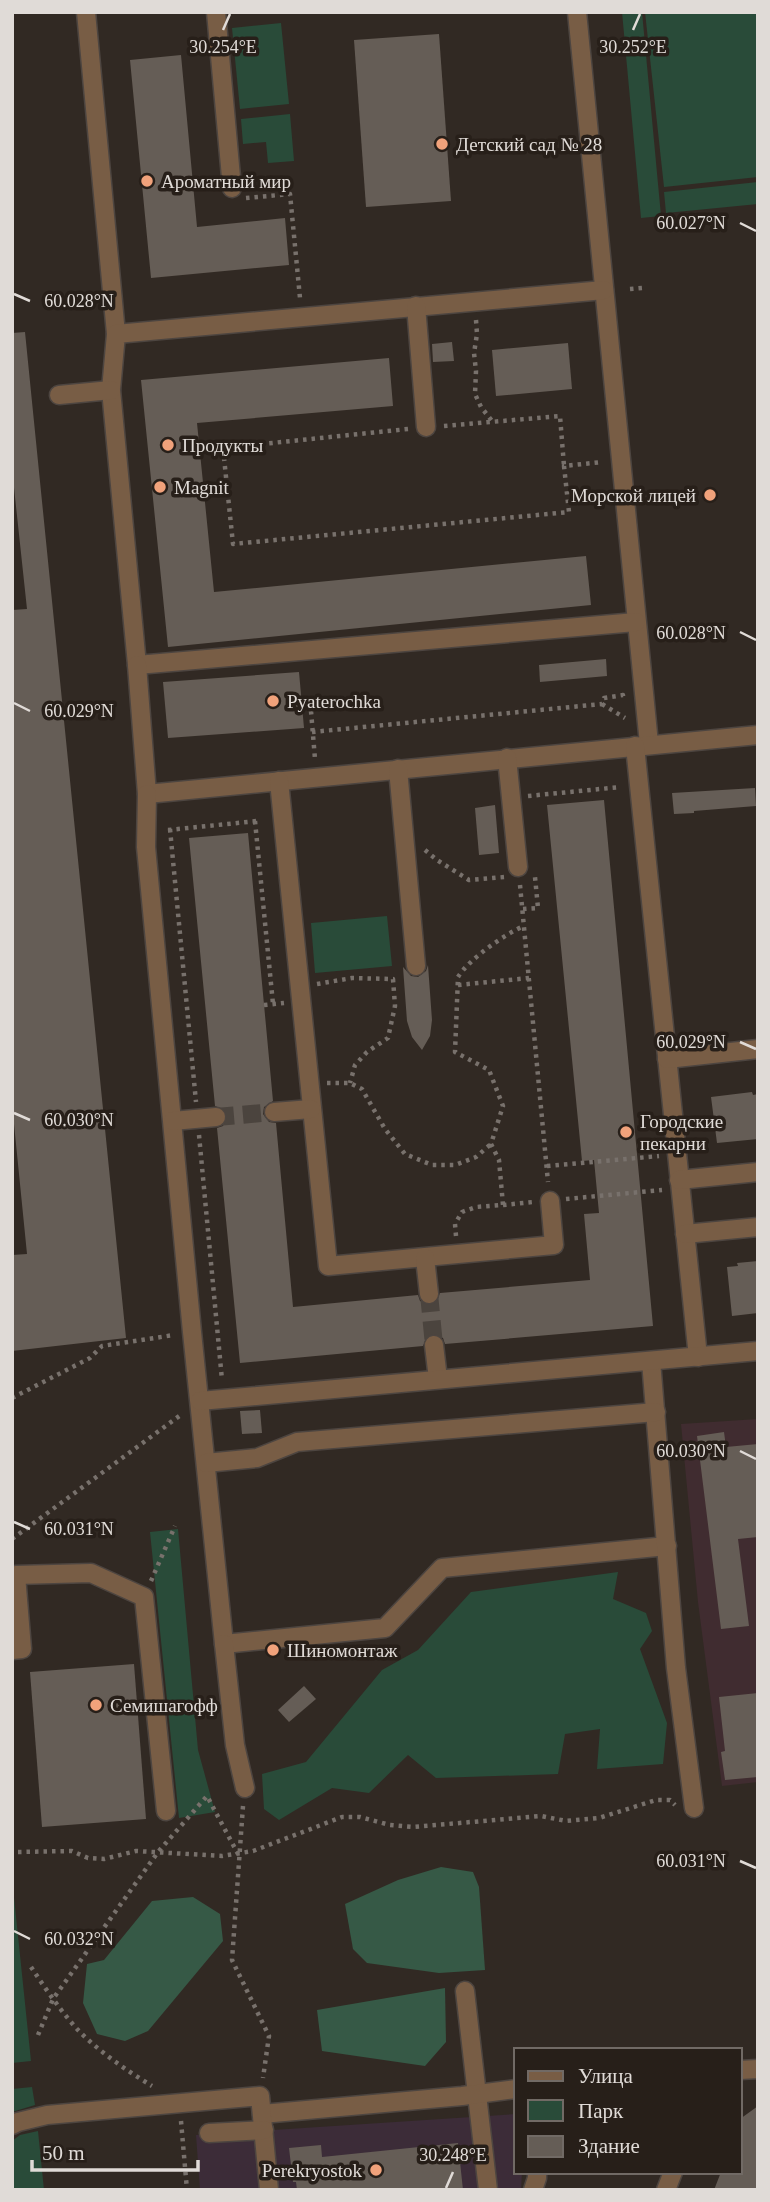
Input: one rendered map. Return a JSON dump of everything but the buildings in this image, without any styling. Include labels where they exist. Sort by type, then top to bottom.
[{"type":"lane","points":[[86,12],[116,334],[111,390],[147,794],[146,847],[224,1644],[235,1745],[245,1788]]},
{"type":"lane","points":[[216,12],[232,188]]},
{"type":"lane","points":[[577,12],[636,622],[642,745],[639,785],[698,1357]]},
{"type":"lane","points":[[116,334],[604,290]]},
{"type":"lane","points":[[416,306],[426,427]]},
{"type":"lane","points":[[59,395],[111,390]]},
{"type":"lane","points":[[137,665],[636,622]]},
{"type":"lane","points":[[147,794],[758,735]]},
{"type":"lane","points":[[507,758],[519,872]]},
{"type":"lane","points":[[398,769],[416,966]]},
{"type":"lane","points":[[279,781],[328,1266],[554,1245],[550,1201]]},
{"type":"lane","points":[[667,1059],[758,1049]]},
{"type":"lane","points":[[274,1112],[311,1109]]},
{"type":"lane","points":[[173,1121],[216,1117]]},
{"type":"lane","points":[[680,1184],[758,1172]]},
{"type":"lane","points":[[685,1234],[758,1227]]},
{"type":"lane","points":[[425,1258],[429,1294]]},
{"type":"lane","points":[[434,1345],[438,1379]]},
{"type":"lane","points":[[200,1401],[651,1362],[758,1350]]},
{"type":"lane","points":[[651,1362],[676,1668],[694,1808]]},
{"type":"lane","points":[[206,1463],[257,1458],[297,1442],[656,1412]]},
{"type":"lane","points":[[224,1644],[385,1628],[442,1568],[667,1546]]},
{"type":"lane","points":[[12,1650],[22,1649],[16,1575],[91,1573],[144,1597],[166,1811]]},
{"type":"lane","points":[[466,1991],[488,2190]]},
{"type":"lane","points":[[12,2125],[47,2115],[179,2102],[262,2113],[514,2089]]},
{"type":"lane","points":[[209,2133],[262,2113]]},
{"type":"lane","points":[[262,2113],[269,2190]]},
{"type":"lane","points":[[665,2190],[672,2174]]},
{"type":"path","points":[[630,289],[642,288]]},
{"type":"path","points":[[475,302],[475,394],[481,407],[493,421]]},
{"type":"path","points":[[560,416],[569,512],[233,544],[223,448],[426,427],[560,416]]},
{"type":"path","points":[[565,466],[592,463]]},
{"type":"path","points":[[602,704],[604,698],[623,695],[625,725]]},
{"type":"path","points":[[312,732],[602,704],[625,718]]},
{"type":"path","points":[[311,711],[317,778]]},
{"type":"path","points":[[511,797],[639,785]]},
{"type":"path","points":[[146,832],[282,819]]},
{"type":"path","points":[[255,821],[275,1004],[264,1005]]},
{"type":"path","points":[[404,830],[437,860],[469,880],[519,872],[550,1201]]},
{"type":"path","points":[[309,1083],[350,1083],[362,1090],[385,1129],[405,1154],[432,1165],[455,1164],[476,1157],[491,1144],[503,1106],[489,1070],[456,1052],[458,977],[472,960],[506,934],[524,926]]},
{"type":"path","points":[[298,984],[325,985],[352,978],[393,979],[395,1006],[388,1038],[367,1052],[355,1065],[350,1083]]},
{"type":"path","points":[[458,985],[529,978]]},
{"type":"path","points":[[491,1144],[499,1160],[503,1205]]},
{"type":"path","points":[[547,1166],[677,1154]]},
{"type":"path","points":[[457,1254],[455,1224],[462,1212],[476,1207],[550,1201],[680,1184]]},
{"type":"path","points":[[12,1398],[90,1358],[102,1346],[192,1332]]},
{"type":"path","points":[[12,1539],[200,1401]]},
{"type":"path","points":[[144,1597],[175,1526]]},
{"type":"path","points":[[245,1788],[232,1960],[269,2036],[262,2113]]},
{"type":"path","points":[[38,2035],[53,1999],[158,1852],[208,1796],[238,1854]]},
{"type":"path","points":[[18,1852],[72,1852],[88,1858],[104,1859],[136,1851],[222,1856],[289,1839],[342,1817],[360,1817],[390,1825],[413,1826],[541,1816],[566,1821],[598,1818],[656,1800],[670,1800],[683,1814],[694,1808]]},
{"type":"path","points":[[31,1967],[79,2030],[121,2066],[179,2102],[187,2190]]},
{"type":"shaded area","points":[[758,1419],[758,1782],[722,1786],[698,1602],[681,1424]]},
{"type":"shaded area","points":[[514,2114],[514,2174],[522,2174],[521,2190],[200,2190],[196,2135]]},
{"type":"green space","points":[[622,12],[642,12],[661,216],[641,218]]},
{"type":"green space","points":[[645,12],[758,12],[758,177],[664,187]]},
{"type":"green space","points":[[281,23],[289,104],[240,109],[232,28]]},
{"type":"green space","points":[[290,114],[294,161],[268,163],[266,142],[243,144],[241,119]]},
{"type":"green space","points":[[758,182],[758,204],[666,213],[664,192]]},
{"type":"green space","points":[[387,916],[392,966],[315,973],[311,923]]},
{"type":"green space","points":[[178,1529],[198,1750],[215,1812],[179,1818],[150,1532]]},
{"type":"green space","points":[[618,1572],[613,1599],[646,1613],[652,1631],[640,1649],[667,1723],[663,1764],[597,1769],[600,1729],[565,1734],[558,1774],[436,1778],[408,1755],[369,1793],[332,1788],[279,1820],[264,1809],[262,1774],[306,1762],[382,1670],[418,1650],[471,1592]]},
{"type":"green space","points":[[441,1867],[473,1872],[479,1887],[485,1970],[439,1973],[367,1963],[353,1949],[345,1904],[398,1880]]},
{"type":"green space","points":[[12,1878],[31,2061],[12,2063]]},
{"type":"green space","points":[[193,1897],[220,1914],[223,1941],[148,2031],[125,2041],[97,2034],[83,2003],[87,1964],[104,1960],[152,1901]]},
{"type":"green space","points":[[445,1988],[446,2042],[425,2066],[322,2051],[317,2010]]},
{"type":"green space","points":[[32,2087],[35,2105],[12,2112],[12,2089]]},
{"type":"green space","points":[[38,2131],[44,2190],[12,2190],[12,2141],[20,2135]]},
{"type":"tunnel","points":[[216,1117],[274,1112]]},
{"type":"tunnel","points":[[429,1294],[434,1345]]},
{"type":"place","name":"Детский сад № 28","points":[[442,144]]},
{"type":"place","name":"Ароматный мир","points":[[147,181]]},
{"type":"place","name":"Продукты","points":[[168,445]]},
{"type":"place","name":"Magnit","points":[[160,487]]},
{"type":"place","name":"Морской лицей","points":[[710,495]]},
{"type":"place","name":"Pyaterochka","points":[[273,701]]},
{"type":"place","name":"Городские пекарни","points":[[626,1132]]},
{"type":"place","name":"Шиномонтаж","points":[[273,1650]]},
{"type":"place","name":"Семишагофф","points":[[96,1705]]},
{"type":"place","name":"Perekryostok","points":[[376,2170]]}]
